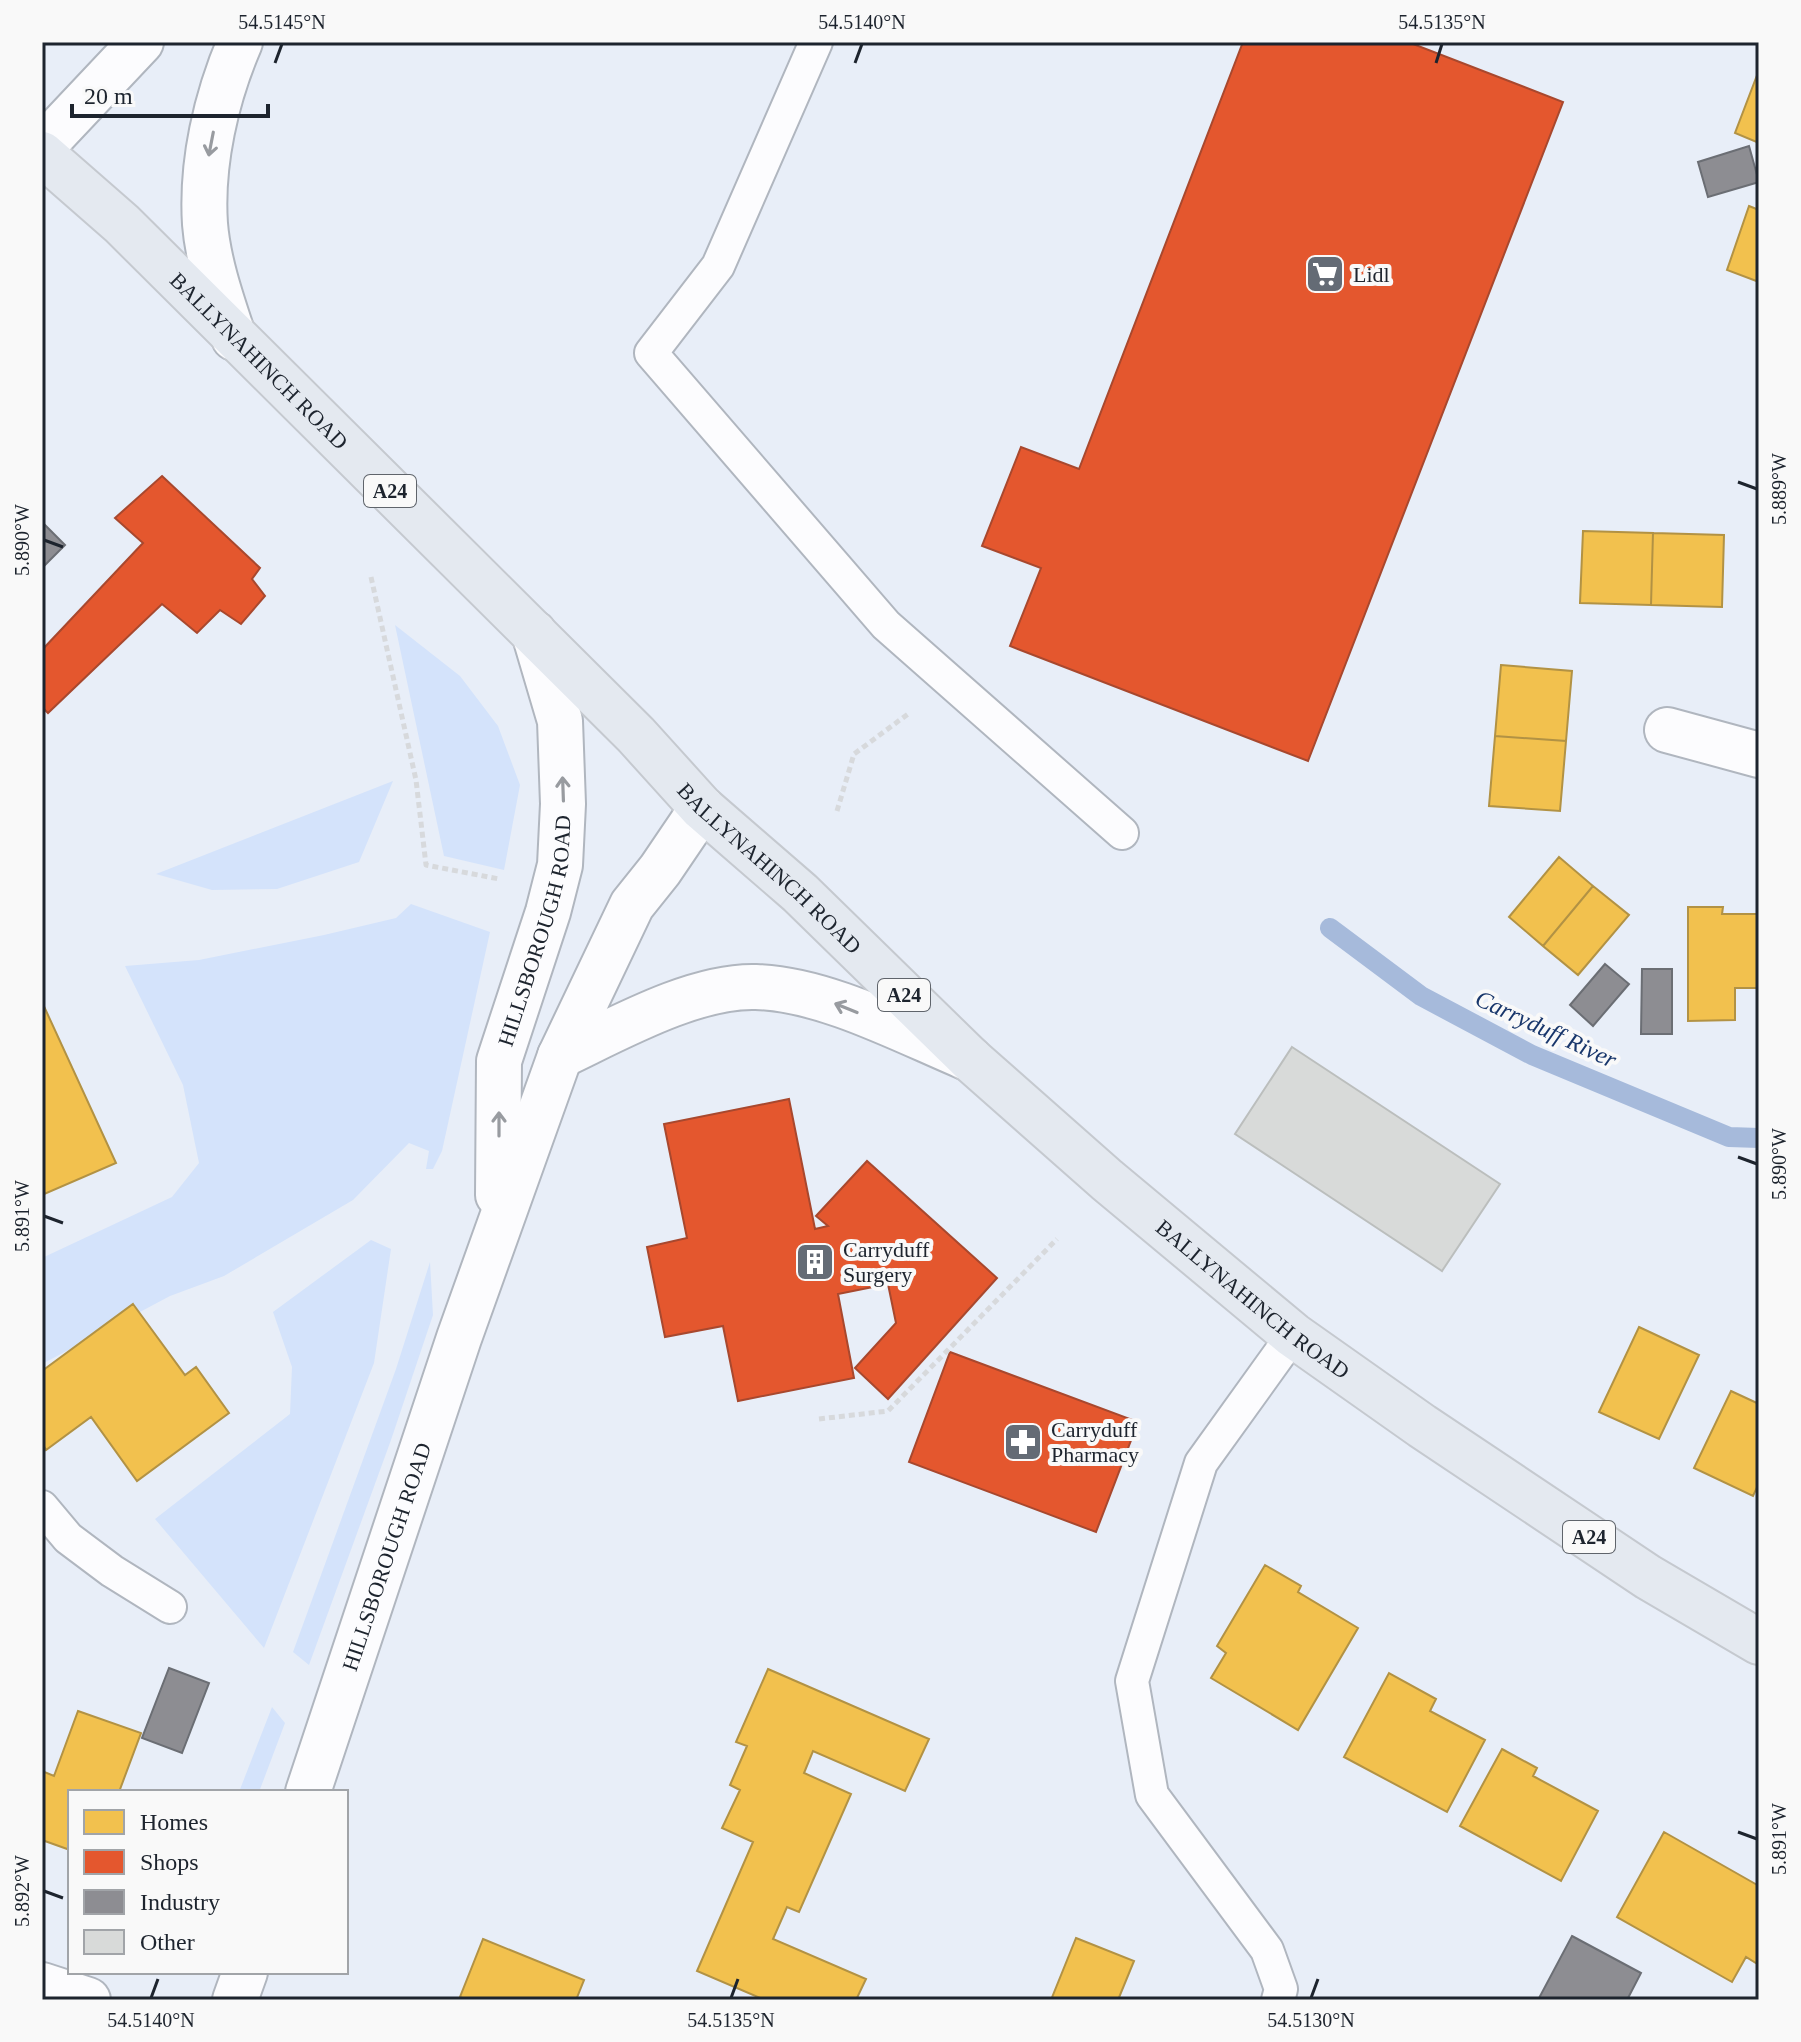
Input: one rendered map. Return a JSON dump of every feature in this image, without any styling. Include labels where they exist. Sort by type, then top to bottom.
[{"type":"highway","name":"BALLYNAHINCH ROAD","points":[[42,154],[122,224],[636,735],[702,808],[800,893],[970,1059],[1107,1180],[1293,1335],[1422,1426],[1648,1577],[1759,1642]]},
{"type":"main road","points":[[42,147],[141,42]]},
{"type":"main road","points":[[234,338],[218,289],[205,226],[205,171],[219,101],[240,42]]},
{"type":"main road","name":"HILLSBOROUGH ROAD","points":[[498,1230],[499,1061],[548,912],[560,865],[563,804],[560,721],[534,633]]},
{"type":"main road","points":[[1667,730],[1759,755]]},
{"type":"main road","name":"HILLSBOROUGH ROAD","points":[[309,1790],[459,1338],[560,1056],[632,905],[702,808]]},
{"type":"main road","points":[[560,1056],[648,1014],[712,992],[755,987],[813,995],[970,1059]]},
{"type":"main road","points":[[235,2000],[244,1974]]},
{"type":"main road","points":[[42,1985],[88,2000]]},
{"type":"lane","points":[[816,42],[718,266],[651,353],[886,625],[1122,833]]},
{"type":"lane","points":[[1278,2000],[1281,1989],[1267,1950],[1152,1795],[1132,1681],[1201,1463],[1293,1335]]},
{"type":"lane","points":[[42,1507],[68,1538],[112,1571],[170,1607]]},
{"type":"path","points":[[371,577],[416,780],[426,865],[501,880]]},
{"type":"path","points":[[837,811],[854,754],[950,682]]},
{"type":"path","points":[[819,1419],[888,1411],[1057,1239]]},
{"type":"shaded area","points":[[395,625],[460,676],[498,726],[520,785],[504,870],[444,856]]},
{"type":"shaded area","points":[[393,781],[359,862],[277,889],[212,890],[156,874]]},
{"type":"shaded area","points":[[411,904],[490,932],[442,1151],[433,1169],[426,1169],[429,1151],[409,1143],[353,1200],[224,1276],[170,1296],[42,1364],[42,1258],[172,1197],[199,1163],[183,1085],[125,966],[199,960],[324,935],[396,918]]},
{"type":"shaded area","points":[[371,1240],[391,1249],[374,1363],[264,1648],[155,1519],[290,1414],[292,1367],[273,1312]]},
{"type":"shaded area","points":[[430,1262],[433,1315],[309,1665],[293,1652],[396,1369]]},
{"type":"shaded area","points":[[272,1707],[285,1723],[260,1790],[240,1790]]},
{"type":"building: Homes","points":[[1759,70],[1759,143],[1735,133]]},
{"type":"building: Homes","points":[[1749,206],[1759,210],[1759,282],[1727,270]]},
{"type":"building: Homes","points":[[1583,531],[1653,533],[1651,605],[1580,603]]},
{"type":"building: Homes","points":[[1653,533],[1724,535],[1722,607],[1651,605]]},
{"type":"building: Homes","points":[[1501,665],[1572,671],[1566,741],[1495,736]]},
{"type":"building: Homes","points":[[1495,736],[1566,741],[1560,811],[1489,806]]},
{"type":"building: Homes","points":[[1559,857],[1593,886],[1543,946],[1509,917]]},
{"type":"building: Homes","points":[[1593,886],[1629,915],[1578,975],[1543,946]]},
{"type":"building: Homes","points":[[1688,907],[1723,907],[1722,914],[1758,914],[1758,988],[1735,988],[1735,1020],[1688,1021]]},
{"type":"building: Homes","points":[[42,1002],[116,1163],[42,1195]]},
{"type":"building: Homes","points":[[133,1304],[185,1375],[196,1367],[229,1413],[137,1481],[91,1417],[46,1450],[42,1443],[42,1371]]},
{"type":"building: Homes","points":[[1639,1327],[1699,1355],[1659,1439],[1599,1412]]},
{"type":"building: Homes","points":[[1731,1391],[1759,1404],[1759,1483],[1753,1496],[1694,1468]]},
{"type":"building: Homes","points":[[1265,1565],[1301,1586],[1298,1592],[1358,1628],[1298,1730],[1211,1678],[1226,1653],[1217,1646]]},
{"type":"building: Homes","points":[[768,1669],[929,1739],[905,1791],[813,1751],[804,1773],[851,1794],[799,1912],[787,1907],[773,1939],[866,1979],[856,2000],[765,2000],[697,1971],[753,1842],[722,1828],[740,1790],[730,1785],[747,1746],[736,1742]]},
{"type":"building: Homes","points":[[1389,1673],[1436,1699],[1430,1711],[1485,1740],[1447,1812],[1344,1757]]},
{"type":"building: Homes","points":[[78,1711],[141,1733],[120,1790],[68,1790],[68,1849],[42,1840],[42,1771],[54,1776]]},
{"type":"building: Homes","points":[[1502,1749],[1537,1768],[1533,1776],[1598,1811],[1561,1881],[1460,1826]]},
{"type":"building: Homes","points":[[1664,1832],[1759,1886],[1759,1965],[1746,1957],[1732,1982],[1617,1917]]},
{"type":"building: Homes","points":[[1076,1938],[1134,1961],[1118,2000],[1051,2000]]},
{"type":"building: Homes","points":[[483,1939],[584,1980],[576,2000],[467,2000],[460,1997]]},
{"type":"building: Shops","name":"Lidl","points":[[1243,42],[1408,42],[1563,102],[1308,761],[1010,646],[1041,568],[982,546],[1021,447],[1079,469]]},
{"type":"building: Shops","points":[[162,476],[260,568],[252,579],[265,596],[241,624],[220,610],[197,633],[162,604],[48,713],[42,707],[42,650],[143,543],[115,518]]},
{"type":"building: Shops","name":"Carryduff Surgery","points":[[789,1099],[815,1229],[828,1226],[816,1216],[867,1161],[997,1278],[888,1399],[855,1368],[896,1323],[888,1284],[838,1294],[854,1378],[738,1401],[723,1326],[665,1337],[647,1247],[687,1238],[664,1124]]},
{"type":"building: Shops","name":"Carryduff Pharmacy","points":[[950,1352],[1138,1422],[1096,1532],[909,1462]]},
{"type":"building: Industry","points":[[1749,146],[1759,182],[1708,197],[1698,162]]},
{"type":"building: Industry","points":[[42,522],[65,545],[42,568]]},
{"type":"building: Industry","points":[[1605,964],[1629,984],[1593,1026],[1570,1005]]},
{"type":"building: Industry","points":[[1642,969],[1672,969],[1672,1034],[1641,1034]]},
{"type":"building: Industry","points":[[169,1668],[209,1683],[182,1753],[142,1738]]},
{"type":"building: Industry","points":[[1572,1936],[1641,1973],[1627,2000],[1538,2000]]},
{"type":"building: Other","points":[[1292,1047],[1500,1184],[1442,1271],[1235,1134]]},
{"type":"waterway","name":"Carryduff River","points":[[1330,928],[1421,996],[1532,1055],[1729,1137],[1759,1138]]},
{"type":"place","name":"Lidl","points":[[1325,274]]},
{"type":"place","name":"Carryduff Surgery","points":[[815,1262]]},
{"type":"place","name":"Carryduff Pharmacy","points":[[1023,1442]]}]
